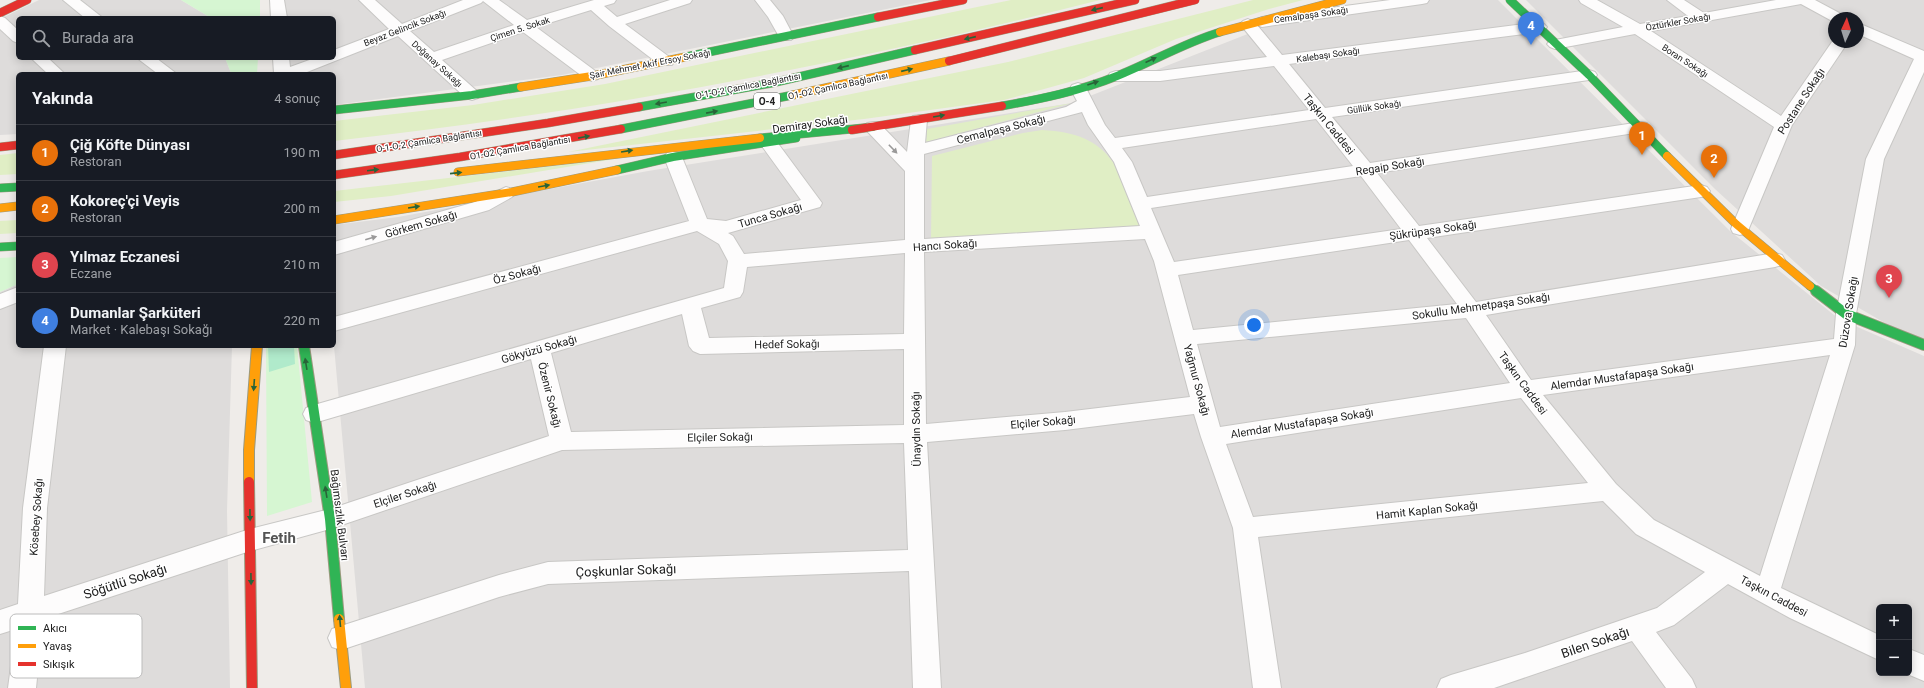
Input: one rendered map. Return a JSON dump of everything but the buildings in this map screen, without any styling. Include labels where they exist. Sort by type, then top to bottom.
[{"type":"main road","points":[[0,13],[27,0]]},
{"type":"main road","name":"Şair Mehmet Akif Ersoy Sokağı","points":[[336,110],[472,95],[592,76],[963,0]]},
{"type":"main road","name":"O-1-O-2 Çamlıca Bağlantısı","points":[[336,155],[548,123],[772,83],[1135,0]]},
{"type":"main road","name":"O1-O2 Çamlıca Bağlantısı","points":[[336,175],[425,164],[554,142],[795,96],[970,56],[1195,0]]},
{"type":"main road","name":"Cemalpaşa Sokağı","points":[[1116,76],[1203,36],[1342,0]]},
{"type":"main road","points":[[1510,0],[1555,44],[1590,75],[1701,191],[1775,260],[1846,314],[1924,345]]},
{"type":"main road","name":"Demiray Sokağı","points":[[336,220],[573,181],[673,157],[919,120],[1005,105],[1082,96],[1116,76]]},
{"type":"main road","points":[[446,174],[569,160],[659,147],[872,127]]},
{"type":"main road","points":[[0,147],[16,145]]},
{"type":"main road","points":[[0,188],[16,187]]},
{"type":"main road","points":[[0,208],[16,206]]},
{"type":"main road","points":[[0,215],[16,214]]},
{"type":"main road","points":[[0,247],[16,246]]},
{"type":"main road","points":[[252,688],[249,450],[257,348]]},
{"type":"main road","name":"Bağımsızlık Bulvarı","points":[[304,348],[330,519],[346,688]]},
{"type":"street","points":[[70,0],[92,16]]},
{"type":"street","points":[[277,0],[278,16]]},
{"type":"street","name":"Doğanay Sokağı","points":[[366,0],[401,30],[430,59],[472,95]]},
{"type":"street","name":"Beyaz Gelincik Sokağı","points":[[336,55],[476,0]]},
{"type":"street","points":[[490,0],[592,76]]},
{"type":"street","name":"Çimen 5. Sokak","points":[[430,59],[525,26],[609,0]]},
{"type":"street","points":[[614,23],[685,0]]},
{"type":"street","points":[[762,0],[774,16],[786,37]]},
{"type":"street","name":"Cemalpaşa Sokağı","points":[[1248,24],[1422,0]]},
{"type":"street","name":"Boran Sokağı","points":[[1586,0],[1637,29],[1783,125]]},
{"type":"street","points":[[1674,0],[1702,18]]},
{"type":"street","points":[[1803,0],[1828,13]]},
{"type":"street","name":"Öztürkler Sokağı","points":[[1555,44],[1702,18],[1762,3],[1803,0]]},
{"type":"street","points":[[594,5],[614,23],[666,62]]},
{"type":"street","points":[[0,21],[16,36]]},
{"type":"street","name":"Taşkın Caddesi","points":[[1248,24],[1366,170],[1471,310],[1526,389],[1608,491],[1646,528],[1799,610],[1876,647]]},
{"type":"street","name":"Kalebaşı Sokağı","points":[[1116,76],[1160,76],[1278,62],[1539,27]]},
{"type":"street","points":[[1864,31],[1924,57]]},
{"type":"street","name":"Postane Sokağı","points":[[1740,228],[1783,125],[1836,48]]},
{"type":"street","name":"Düzova Sokağı","points":[[1767,593],[1844,345],[1846,314],[1875,159],[1924,57]]},
{"type":"street","points":[[42,60],[54,72]]},
{"type":"street","points":[[148,60],[166,72]]},
{"type":"street","points":[[281,60],[282,72]]},
{"type":"street","points":[[292,72],[323,60]]},
{"type":"street","name":"Güllük Sokağı","points":[[1110,144],[1590,75]]},
{"type":"street","name":"Cemalpaşa Sokağı","points":[[915,161],[1072,111],[1082,96]]},
{"type":"street","name":"Yağmur Sokağı","points":[[1082,96],[1097,125],[1122,162],[1152,232],[1166,270],[1212,437],[1245,528],[1266,688]]},
{"type":"street","name":"Ünaydın Sokağı","points":[[919,120],[915,161],[915,434],[927,688]]},
{"type":"street","points":[[872,127],[915,161]]},
{"type":"street","name":"Regaip Sokağı","points":[[1140,204],[1641,127]]},
{"type":"street","name":"Tunca Sokağı","points":[[700,224],[726,227],[813,203],[768,142]]},
{"type":"street","points":[[673,157],[700,224],[726,240],[738,261]]},
{"type":"street","name":"Şükrüpaşa Sokağı","points":[[1166,270],[1701,191]]},
{"type":"street","name":"Görkem Sokağı","points":[[336,248],[482,206],[506,193]]},
{"type":"street","name":"Öz Sokağı","points":[[336,323],[700,224]]},
{"type":"street","name":"Hancı Sokağı","points":[[738,261],[916,246],[1152,232]]},
{"type":"street","name":"Sokullu Mehmetpaşa Sokağı","points":[[1185,338],[1471,310],[1775,260]]},
{"type":"street","name":"Gökyüzü Sokağı","points":[[314,414],[690,306],[733,292],[738,261]]},
{"type":"street","points":[[0,302],[16,295]]},
{"type":"street","name":"Hedef Sokağı","points":[[690,306],[700,346],[915,341]]},
{"type":"street","name":"Alemdar Mustafapaşa Sokağı","points":[[1212,437],[1526,389],[1844,345]]},
{"type":"street","name":"Kösebey Sokağı","points":[[32,612],[35,508],[55,348]]},
{"type":"street","name":"Özenir Sokağı","points":[[539,349],[562,441]]},
{"type":"street","name":"Elçiler Sokağı","points":[[250,540],[330,519],[562,441],[915,434],[1065,421],[1203,404]]},
{"type":"street","name":"Hamit Kaplan Sokağı","points":[[1245,528],[1608,491]]},
{"type":"street","name":"Söğütlü Sokağı","points":[[26,614],[250,540]]},
{"type":"street","name":"Çoşkunlar Sokağı","points":[[341,638],[499,586],[548,573],[921,560]]},
{"type":"street","name":"Bilen Sokağı","points":[[1451,688],[1525,666],[1665,617],[1726,571]]},
{"type":"street","name":"Söğütlü Sokağı","points":[[0,622],[10,619]]},
{"type":"street","points":[[1637,627],[1682,688]]},
{"type":"street","points":[[1912,663],[1924,668]]},
{"type":"street","name":"Kösebey Sokağı","points":[[22,688],[23,678]]},
{"type":"shaded area","points":[[39,0],[181,0],[208,16],[16,16],[16,60],[226,60],[231,72],[16,72],[16,134],[0,135],[0,19]]},
{"type":"shaded area","points":[[281,0],[931,0],[562,75],[336,105],[336,72],[284,72],[283,60],[336,60],[336,16],[281,16]]},
{"type":"shaded area","points":[[1397,0],[1498,0],[1730,231],[1839,319],[1924,356],[1924,688],[365,688],[334,348],[336,348],[336,225],[398,217],[648,171],[1072,103],[1268,26]]},
{"type":"shaded area","points":[[1526,0],[1924,0],[1924,339],[1897,330],[1821,286],[1715,189]]},
{"type":"shaded area","points":[[16,285],[16,348],[232,348],[227,511],[230,688],[0,688],[0,292]]},
{"type":"green space","points":[[181,0],[260,0],[260,16],[208,16]]},
{"type":"green space","points":[[1011,0],[1100,0],[910,45],[719,84],[527,116],[336,141],[336,121],[473,105],[605,84]]},
{"type":"green space","points":[[1253,0],[1303,0],[1269,9],[1176,39],[1084,78],[1004,100],[864,119],[568,152],[1008,62]]},
{"type":"green space","points":[[226,60],[258,60],[257,72],[231,72]]},
{"type":"green space","points":[[1072,103],[926,142],[927,129]]},
{"type":"green space","points":[[1042,130],[1066,133],[1084,139],[1099,147],[1120,172],[1145,227],[931,240],[932,156],[1023,133]]},
{"type":"green space","points":[[669,150],[391,196],[336,202],[336,191],[562,165]]},
{"type":"green space","points":[[16,153],[16,174],[0,175],[0,155]]},
{"type":"green space","points":[[16,220],[16,233],[0,234],[0,221]]},
{"type":"green space","points":[[16,257],[16,285],[0,292],[0,258]]},
{"type":"green space","points":[[266,348],[297,348],[312,502],[267,516]]},
{"type":"green space","points":[[268,348],[294,348],[295,364],[269,372]]},
{"type":"traffic: fast","points":[[1510,0],[1589,75],[1667,156]]},
{"type":"traffic: fast","points":[[685,57],[878,17]]},
{"type":"traffic: fast","points":[[1002,106],[1060,94],[1104,81],[1194,41],[1220,32]]},
{"type":"traffic: fast","points":[[639,107],[772,83],[915,50]]},
{"type":"traffic: fast","points":[[336,110],[472,95],[521,87]]},
{"type":"traffic: fast","points":[[621,129],[793,95]]},
{"type":"traffic: fast","points":[[760,138],[873,127]]},
{"type":"traffic: fast","points":[[617,170],[673,157],[796,138]]},
{"type":"traffic: fast","points":[[0,188],[16,187]]},
{"type":"traffic: fast","points":[[0,247],[16,246]]},
{"type":"traffic: fast","points":[[1810,286],[1846,314],[1924,345]]},
{"type":"traffic: fast","points":[[304,348],[330,519],[339,619]]},
{"type":"traffic: slow","points":[[1220,32],[1342,0]]},
{"type":"traffic: slow","points":[[521,87],[592,76],[685,57]]},
{"type":"traffic: slow","points":[[793,95],[949,61]]},
{"type":"traffic: slow","points":[[458,172],[760,138]]},
{"type":"traffic: slow","points":[[1667,156],[1736,224],[1772,256],[1810,286]]},
{"type":"traffic: slow","points":[[336,220],[512,192],[617,170]]},
{"type":"traffic: slow","points":[[0,208],[16,206]]},
{"type":"traffic: slow","points":[[249,482],[249,450],[257,348]]},
{"type":"traffic: slow","points":[[339,619],[346,688]]},
{"type":"traffic: jam","points":[[0,13],[27,0]]},
{"type":"traffic: jam","points":[[878,17],[963,0]]},
{"type":"traffic: jam","points":[[915,50],[1135,0]]},
{"type":"traffic: jam","points":[[949,61],[1195,0]]},
{"type":"traffic: jam","points":[[852,130],[1002,106]]},
{"type":"traffic: jam","points":[[336,155],[548,123],[639,107]]},
{"type":"traffic: jam","points":[[336,175],[460,157],[621,129]]},
{"type":"traffic: jam","points":[[0,147],[16,145]]},
{"type":"traffic: jam","points":[[249,482],[252,688]]},
{"type":"place","name":"Dumanlar Şarküteri","points":[[1531,45]]},
{"type":"place","name":"Çiğ Köfte Dünyası","points":[[1642,155]]},
{"type":"place","name":"Kokoreç'çi Veyis","points":[[1714,178]]},
{"type":"place","name":"Yılmaz Eczanesi","points":[[1889,298]]},
{"type":"district","name":"Fetih","points":[[279,538]]}]
